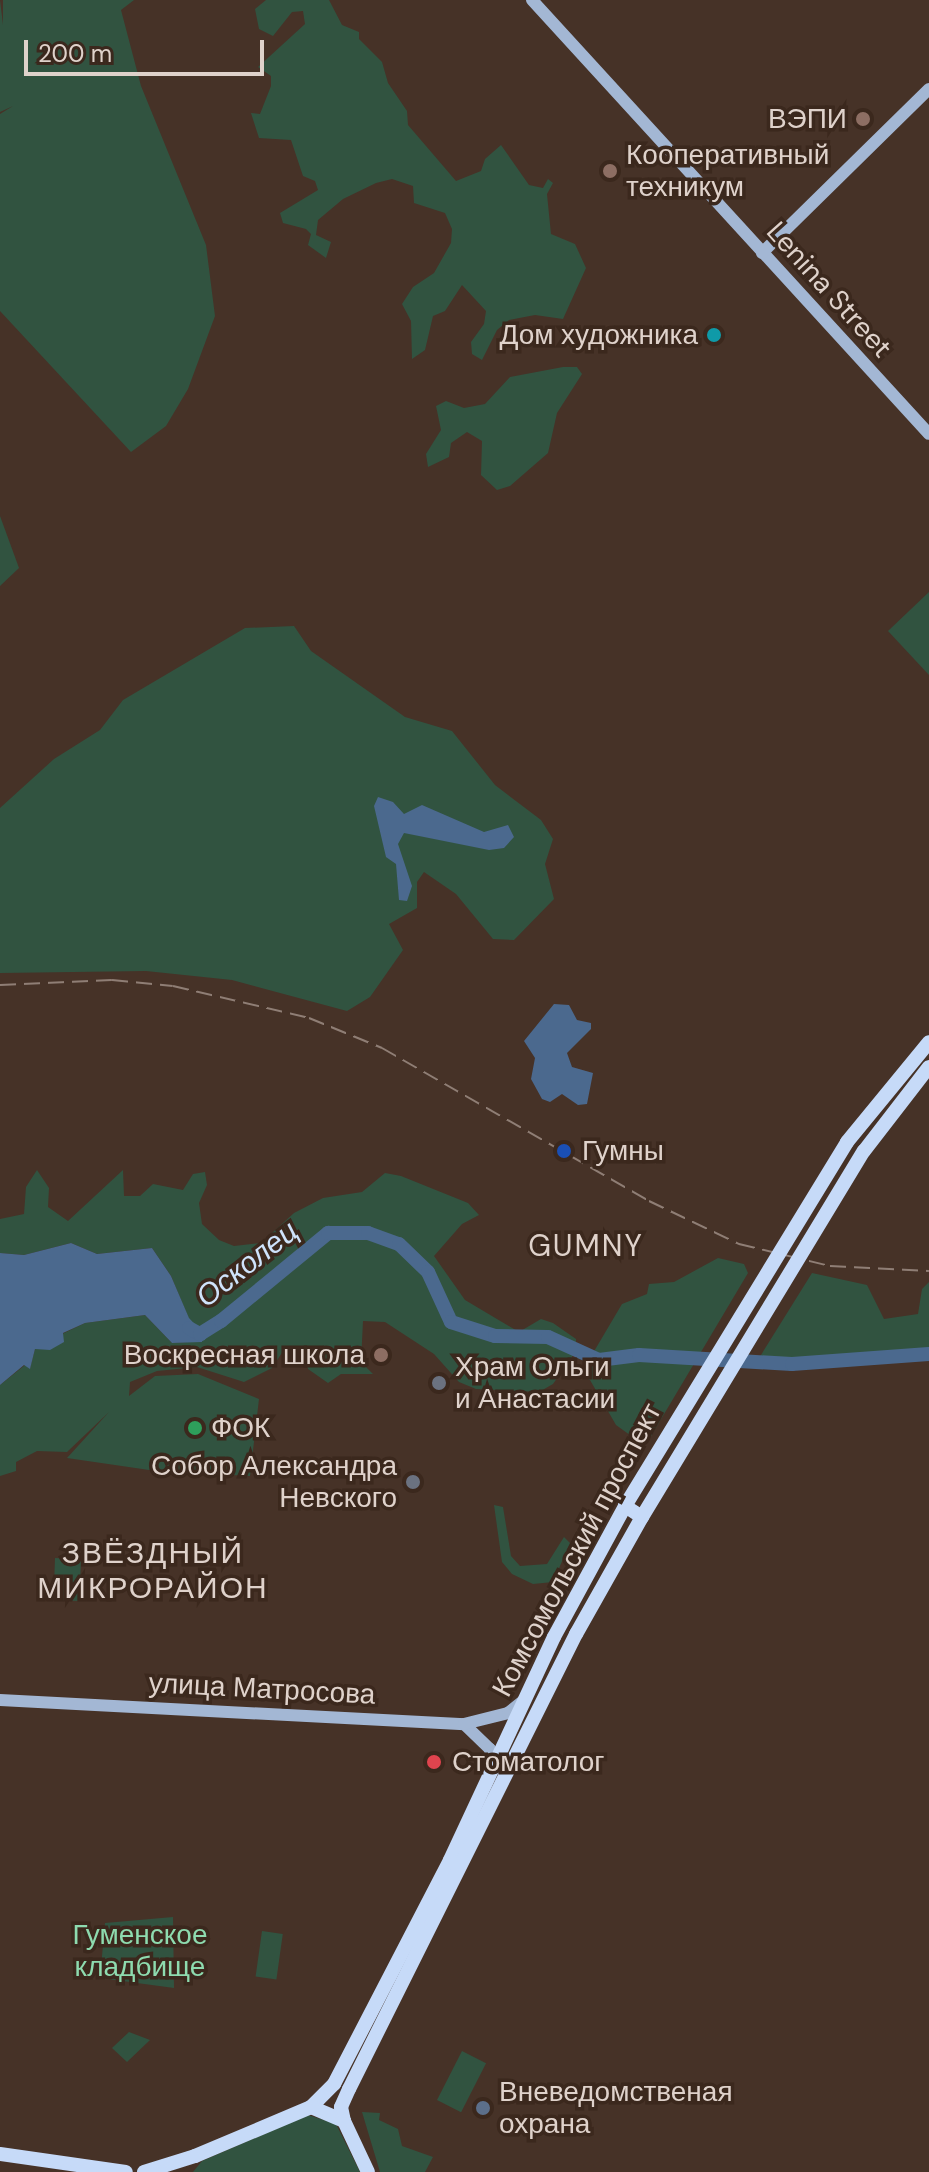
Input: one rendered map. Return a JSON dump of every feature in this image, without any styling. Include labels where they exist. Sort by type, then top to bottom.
[{"type":"main road","name":"Lenina Street","points":[[532,0],[929,434]]},
{"type":"main road","points":[[762,253],[929,89]]},
{"type":"main road","name":"Комсомольский проспект","points":[[311,2107],[334,2084],[494,1769],[524,1700],[625,1506],[847,1142],[929,1042]]},
{"type":"main road","name":"Комсомольский проспект","points":[[344,2121],[341,2107],[349,2089],[576,1634],[642,1517],[864,1151],[929,1067]]},
{"type":"main road","points":[[625,1506],[642,1517]]},
{"type":"main road","name":"улица Матросова","points":[[0,1700],[464,1724],[508,1713],[524,1700]]},
{"type":"main road","points":[[464,1724],[490,1749],[494,1769]]},
{"type":"main road","points":[[144,2172],[195,2156],[311,2107],[344,2121],[368,2172]]},
{"type":"main road","points":[[0,2154],[126,2172]]},
{"type":"main road","points":[[187,2172],[195,2156]]},
{"type":"green space","points":[[0,0],[3,25],[3,0],[134,0],[121,10],[141,86],[206,245],[215,316],[188,389],[166,426],[131,452],[0,311],[0,114],[13,106],[0,112]]},
{"type":"green space","points":[[266,0],[329,0],[342,25],[359,32],[359,39],[382,62],[388,83],[407,111],[408,125],[456,181],[481,171],[485,159],[501,145],[529,185],[543,188],[548,179],[553,183],[547,194],[551,234],[575,244],[586,268],[563,319],[535,315],[509,320],[497,330],[482,360],[472,354],[471,342],[484,324],[486,311],[462,285],[445,311],[433,316],[425,350],[412,359],[411,321],[402,304],[413,287],[434,273],[451,243],[452,229],[445,213],[414,203],[413,186],[392,179],[376,183],[343,199],[318,220],[316,235],[331,242],[326,258],[308,245],[311,234],[306,229],[283,223],[280,213],[318,190],[315,181],[303,176],[291,140],[259,138],[251,113],[260,114],[271,86],[271,76],[258,67],[305,24],[303,11],[292,12],[273,36],[259,29],[255,9]]},
{"type":"green space","points":[[577,367],[582,374],[557,413],[548,453],[510,486],[497,490],[481,475],[482,441],[467,432],[451,443],[449,457],[428,467],[426,454],[441,430],[436,406],[446,401],[464,408],[485,404],[510,377]]},
{"type":"green space","points":[[0,516],[19,568],[0,586]]},
{"type":"green space","points":[[929,592],[929,675],[888,631]]},
{"type":"green space","points":[[294,626],[311,651],[405,717],[452,731],[495,785],[541,820],[553,839],[545,864],[554,899],[514,940],[493,939],[456,894],[424,872],[417,882],[417,908],[389,924],[403,950],[370,997],[347,1011],[232,980],[146,971],[0,973],[0,808],[54,759],[100,730],[123,700],[245,628]]},
{"type":"green space","points":[[37,1170],[49,1188],[48,1207],[68,1221],[123,1170],[124,1196],[140,1196],[153,1184],[183,1190],[193,1174],[205,1172],[207,1185],[199,1203],[202,1224],[219,1240],[234,1246],[261,1243],[294,1213],[323,1198],[362,1192],[385,1173],[401,1176],[468,1203],[479,1215],[462,1224],[434,1256],[465,1300],[519,1332],[541,1319],[553,1323],[576,1339],[576,1351],[553,1384],[539,1392],[476,1389],[459,1382],[434,1354],[385,1322],[363,1321],[361,1362],[373,1374],[341,1374],[328,1383],[308,1369],[303,1351],[285,1348],[272,1368],[244,1382],[197,1367],[157,1371],[130,1382],[129,1396],[155,1376],[198,1374],[259,1399],[250,1476],[156,1471],[67,1458],[109,1412],[67,1452],[37,1451],[16,1462],[16,1471],[0,1476],[0,1385],[25,1365],[30,1368],[35,1349],[63,1342],[62,1334],[85,1323],[145,1315],[172,1343],[202,1341],[203,1333],[189,1319],[171,1276],[152,1248],[97,1254],[71,1243],[24,1255],[0,1253],[0,1219],[24,1214],[26,1187]]},
{"type":"green space","points":[[718,1258],[744,1264],[748,1273],[651,1436],[641,1443],[616,1425],[590,1380],[580,1375],[622,1304],[647,1294],[649,1284],[674,1282]]},
{"type":"green space","points":[[812,1273],[867,1285],[884,1319],[918,1314],[922,1289],[929,1282],[929,1361],[864,1360],[788,1369],[756,1363]]},
{"type":"green space","points":[[494,1505],[503,1507],[511,1556],[520,1566],[547,1564],[564,1537],[570,1543],[553,1582],[533,1584],[512,1574],[502,1562]]},
{"type":"green space","points":[[55,1558],[81,1559],[80,1601],[54,1600]]},
{"type":"green space","name":"Гуменское кладбище","points":[[173,1917],[174,1988],[100,1978],[105,1923]]},
{"type":"green space","points":[[262,1931],[283,1934],[276,1979],[256,1977]]},
{"type":"green space","points":[[129,2032],[150,2040],[127,2062],[112,2048]]},
{"type":"green space","points":[[462,2051],[486,2063],[461,2112],[437,2100]]},
{"type":"green space","points":[[362,2112],[380,2113],[379,2120],[398,2129],[402,2146],[433,2157],[425,2172],[380,2172]]},
{"type":"green space","points":[[308,2115],[336,2124],[360,2172],[193,2172],[202,2161]]},
{"type":"water","points":[[378,797],[393,802],[404,814],[422,805],[484,832],[508,825],[514,837],[504,848],[489,850],[404,833],[398,844],[412,886],[407,901],[399,900],[396,864],[386,857],[374,806]]},
{"type":"water","points":[[554,1004],[569,1005],[577,1020],[591,1023],[591,1029],[567,1053],[572,1067],[593,1073],[587,1104],[578,1105],[562,1094],[550,1102],[542,1099],[531,1079],[535,1058],[524,1041]]},
{"type":"water","points":[[71,1243],[97,1254],[152,1248],[171,1276],[189,1318],[203,1333],[202,1342],[172,1343],[145,1315],[85,1323],[63,1333],[64,1342],[50,1350],[35,1349],[30,1369],[24,1365],[0,1385],[0,1253],[24,1255]]},
{"type":"waterway","name":"Осколец","points":[[189,1328],[200,1334],[221,1321],[328,1233],[368,1233],[399,1244],[428,1272],[451,1322],[495,1336],[548,1337],[599,1360],[639,1355],[792,1364],[929,1354]]},
{"type":"railway","points":[[0,985],[112,980],[173,986],[309,1018],[382,1048],[649,1201],[739,1244],[830,1266],[929,1271]]},
{"type":"place","name":"ВЭПИ","points":[[863,119]]},
{"type":"place","name":"Кооперативный техникум","points":[[610,171]]},
{"type":"place","name":"Дом художника","points":[[714,335]]},
{"type":"place","name":"Гумны","points":[[564,1151]]},
{"type":"place","name":"Воскресная школа","points":[[381,1355]]},
{"type":"place","name":"Храм Ольги и Анастасии","points":[[439,1383]]},
{"type":"place","name":"ФОК","points":[[195,1428]]},
{"type":"place","name":"Собор Александра Невского","points":[[413,1482]]},
{"type":"place","name":"Стоматолог","points":[[434,1762]]},
{"type":"place","name":"Вневедомственая охрана","points":[[483,2108]]},
{"type":"district","name":"GUMNY","points":[[586,1246]]},
{"type":"district","name":"ЗВЁЗДНЫЙ МИКРОРАЙОН","points":[[153,1570]]}]
